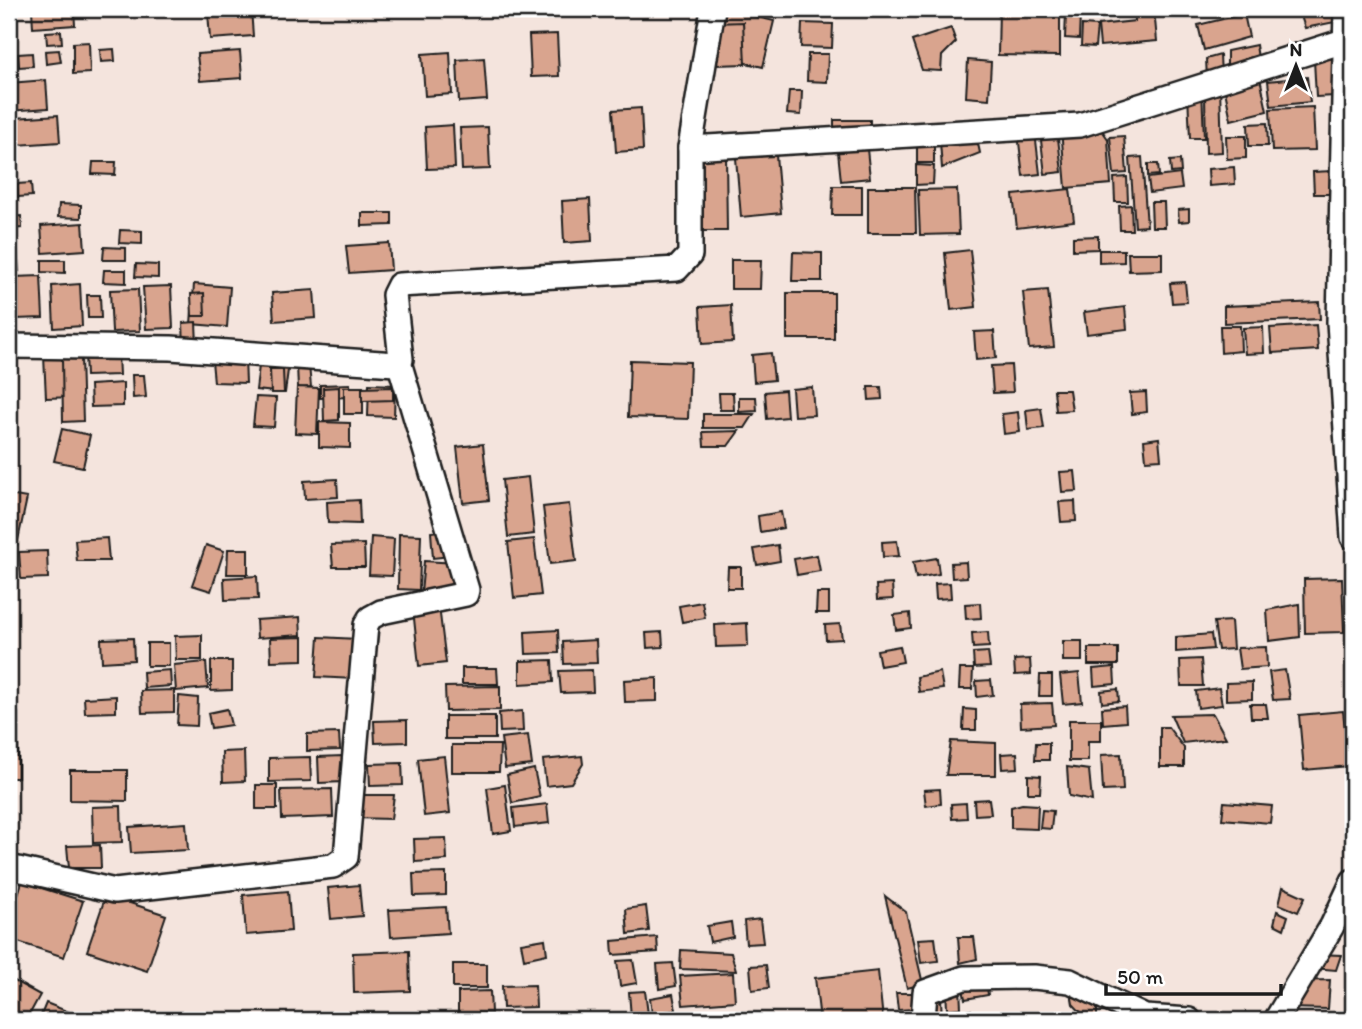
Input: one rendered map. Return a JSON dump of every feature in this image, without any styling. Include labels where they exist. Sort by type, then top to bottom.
[{"type":"street","points":[[9,867],[115,891],[333,866],[346,857],[366,625],[370,618],[381,612],[466,594],[467,590],[399,362],[400,342],[394,295],[399,285],[677,269],[690,255],[690,148],[713,9]]},
{"type":"street","points":[[1346,9],[1339,322],[1353,537]]},
{"type":"street","points":[[690,148],[1080,125],[1347,40]]},
{"type":"street","points":[[9,346],[171,348],[399,362]]},
{"type":"street","points":[[1276,1020],[1332,926],[1353,881]]},
{"type":"street","points":[[923,1020],[925,992],[964,978],[1034,977],[1070,981],[1144,1017],[1189,1020]]},
{"type":"building","points":[[32,9],[74,9],[75,25],[33,28]]},
{"type":"building","points":[[251,9],[253,36],[210,39],[208,12]]},
{"type":"building","points":[[723,9],[774,21],[763,67],[712,55]]},
{"type":"building","points":[[999,9],[1060,9],[1060,56],[998,55]]},
{"type":"building","points":[[1134,9],[1154,9],[1157,41],[1100,46],[1098,25],[1135,21]]},
{"type":"building","points":[[1339,9],[1335,22],[1305,28],[1299,10]]},
{"type":"building","points":[[1066,13],[1080,14],[1079,39],[1065,38]]},
{"type":"building","points":[[1244,14],[1249,37],[1204,50],[1198,25]]},
{"type":"building","points":[[743,22],[745,64],[717,65],[715,23]]},
{"type":"building","points":[[802,23],[833,24],[832,48],[801,47]]},
{"type":"building","points":[[1082,25],[1097,26],[1095,47],[1081,46]]},
{"type":"building","points":[[951,28],[956,42],[942,56],[941,71],[922,70],[912,41]]},
{"type":"building","points":[[61,31],[62,43],[47,44],[46,32]]},
{"type":"building","points":[[557,34],[559,76],[531,77],[529,35]]},
{"type":"building","points":[[89,42],[90,73],[73,74],[73,43]]},
{"type":"building","points":[[1256,45],[1259,65],[1227,74],[1227,51]]},
{"type":"building","points":[[114,49],[115,61],[101,62],[100,50]]},
{"type":"building","points":[[59,50],[61,62],[46,64],[45,51]]},
{"type":"building","points":[[240,51],[242,78],[200,81],[197,54]]},
{"type":"building","points":[[450,52],[452,94],[425,96],[422,54]]},
{"type":"building","points":[[32,53],[33,66],[19,67],[18,54]]},
{"type":"building","points":[[1332,53],[1335,96],[1316,97],[1314,60]]},
{"type":"building","points":[[808,54],[828,54],[827,82],[807,81]]},
{"type":"building","points":[[1220,55],[1221,76],[1207,79],[1206,59]]},
{"type":"building","points":[[484,58],[487,100],[459,102],[457,60]]},
{"type":"building","points":[[968,60],[991,62],[989,99],[966,97]]},
{"type":"building","points":[[1307,77],[1310,102],[1271,106],[1268,81]]},
{"type":"building","points":[[1260,78],[1267,111],[1231,120],[1224,86]]},
{"type":"building","points":[[46,80],[48,108],[9,111],[9,83]]},
{"type":"building","points":[[1220,87],[1222,152],[1206,153],[1205,94]]},
{"type":"building","points":[[1202,89],[1204,138],[1190,138],[1188,94]]},
{"type":"building","points":[[789,91],[802,91],[801,115],[787,114]]},
{"type":"building","points":[[1313,107],[1315,150],[1272,151],[1270,109]]},
{"type":"building","points":[[641,108],[643,150],[616,152],[613,110]]},
{"type":"building","points":[[58,115],[60,142],[17,145],[15,118]]},
{"type":"building","points":[[834,120],[870,120],[870,137],[834,137]]},
{"type":"building","points":[[1267,123],[1268,146],[1249,146],[1248,124]]},
{"type":"building","points":[[453,125],[455,168],[427,169],[425,127]]},
{"type":"building","points":[[1099,126],[1108,139],[1111,184],[1066,188],[1061,129]]},
{"type":"building","points":[[488,127],[490,169],[462,170],[460,128]]},
{"type":"building","points":[[1057,130],[1062,172],[1045,174],[1040,132]]},
{"type":"building","points":[[1035,132],[1040,174],[1023,176],[1018,134]]},
{"type":"building","points":[[1124,136],[1127,173],[1114,174],[1110,137]]},
{"type":"building","points":[[1226,136],[1246,136],[1246,158],[1227,159]]},
{"type":"building","points":[[977,139],[980,153],[942,168],[940,142]]},
{"type":"building","points":[[934,143],[934,163],[917,163],[917,144]]},
{"type":"building","points":[[867,149],[870,178],[841,181],[838,152]]},
{"type":"building","points":[[776,155],[781,213],[741,217],[736,158]]},
{"type":"building","points":[[697,156],[726,156],[727,231],[697,231]]},
{"type":"building","points":[[1142,157],[1147,226],[1135,227],[1130,158]]},
{"type":"building","points":[[1180,160],[1181,172],[1171,173],[1170,161]]},
{"type":"building","points":[[93,162],[116,162],[115,175],[92,174]]},
{"type":"building","points":[[1148,164],[1158,164],[1159,175],[1148,176]]},
{"type":"building","points":[[916,165],[934,166],[933,184],[916,185]]},
{"type":"building","points":[[1234,167],[1235,184],[1209,186],[1208,169]]},
{"type":"building","points":[[1332,171],[1333,194],[1314,194],[1313,172]]},
{"type":"building","points":[[1180,174],[1182,189],[1150,193],[1148,178]]},
{"type":"building","points":[[1127,177],[1128,202],[1115,202],[1114,178]]},
{"type":"building","points":[[31,183],[32,196],[18,197],[17,184]]},
{"type":"building","points":[[833,186],[862,186],[862,215],[832,215]]},
{"type":"building","points":[[868,187],[915,187],[916,233],[868,233]]},
{"type":"building","points":[[957,189],[959,234],[920,235],[918,190]]},
{"type":"building","points":[[1070,189],[1074,221],[1017,228],[1013,195]]},
{"type":"building","points":[[590,199],[592,241],[564,243],[562,201]]},
{"type":"building","points":[[1151,202],[1164,202],[1165,227],[1152,227]]},
{"type":"building","points":[[59,204],[81,205],[81,218],[58,217]]},
{"type":"building","points":[[1131,205],[1132,230],[1120,230],[1119,206]]},
{"type":"building","points":[[1189,209],[1189,221],[1179,222],[1178,210]]},
{"type":"building","points":[[362,213],[392,213],[392,225],[362,226]]},
{"type":"building","points":[[21,216],[22,228],[9,229],[9,217]]},
{"type":"building","points":[[83,223],[85,250],[43,253],[41,226]]},
{"type":"building","points":[[120,230],[142,231],[142,244],[119,243]]},
{"type":"building","points":[[1098,236],[1098,249],[1073,250],[1073,237]]},
{"type":"building","points":[[389,243],[391,270],[349,273],[346,246]]},
{"type":"building","points":[[104,247],[126,248],[126,260],[103,260]]},
{"type":"building","points":[[17,248],[19,271],[9,271],[9,249]]},
{"type":"building","points":[[970,250],[976,307],[951,310],[945,253]]},
{"type":"building","points":[[1099,250],[1124,250],[1124,262],[1099,263]]},
{"type":"building","points":[[793,252],[822,253],[822,281],[792,281]]},
{"type":"building","points":[[1128,253],[1162,253],[1162,270],[1129,271]]},
{"type":"building","points":[[42,260],[65,260],[65,273],[42,272]]},
{"type":"building","points":[[731,260],[761,260],[760,289],[731,289]]},
{"type":"building","points":[[136,264],[158,265],[158,278],[135,277]]},
{"type":"building","points":[[104,270],[126,270],[126,283],[103,282]]},
{"type":"building","points":[[41,276],[43,318],[15,319],[13,277]]},
{"type":"building","points":[[1185,282],[1187,302],[1172,303],[1170,283]]},
{"type":"building","points":[[80,284],[82,326],[54,328],[52,286]]},
{"type":"building","points":[[194,284],[230,287],[227,327],[191,324]]},
{"type":"building","points":[[171,286],[173,328],[146,329],[143,287]]},
{"type":"building","points":[[138,289],[140,331],[112,332],[110,290]]},
{"type":"building","points":[[314,290],[316,318],[274,321],[272,293]]},
{"type":"building","points":[[1048,290],[1054,347],[1029,349],[1023,292]]},
{"type":"building","points":[[204,293],[205,316],[192,316],[191,294]]},
{"type":"building","points":[[787,293],[834,293],[834,339],[787,339]]},
{"type":"building","points":[[87,295],[100,295],[101,318],[88,318]]},
{"type":"building","points":[[1319,302],[1320,319],[1224,323],[1224,306]]},
{"type":"building","points":[[731,305],[733,342],[702,344],[700,307]]},
{"type":"building","points":[[1125,307],[1127,329],[1087,334],[1084,312]]},
{"type":"building","points":[[196,322],[197,345],[184,346],[183,323]]},
{"type":"building","points":[[1316,325],[1318,350],[1272,353],[1270,328]]},
{"type":"building","points":[[1220,326],[1240,326],[1241,351],[1221,353]]},
{"type":"building","points":[[1263,327],[1264,353],[1245,354],[1243,328]]},
{"type":"building","points":[[994,331],[996,358],[976,360],[974,332]]},
{"type":"building","points":[[118,353],[119,375],[86,376],[85,354]]},
{"type":"building","points":[[771,353],[774,380],[754,382],[752,355]]},
{"type":"building","points":[[72,355],[74,397],[46,398],[44,356]]},
{"type":"building","points":[[62,358],[81,358],[83,421],[63,422]]},
{"type":"building","points":[[245,359],[246,383],[214,382],[212,361]]},
{"type":"building","points":[[630,360],[690,362],[688,419],[628,417]]},
{"type":"building","points":[[297,365],[309,365],[311,387],[298,388]]},
{"type":"building","points":[[1011,365],[1013,392],[993,393],[991,366]]},
{"type":"building","points":[[259,366],[288,370],[285,393],[256,390]]},
{"type":"building","points":[[270,370],[283,370],[284,393],[271,393]]},
{"type":"building","points":[[132,375],[144,375],[146,397],[133,398]]},
{"type":"building","points":[[123,383],[123,406],[91,407],[90,385]]},
{"type":"building","points":[[350,384],[351,397],[320,398],[320,385]]},
{"type":"building","points":[[369,384],[395,385],[394,417],[368,416]]},
{"type":"building","points":[[297,387],[319,388],[317,434],[295,433]]},
{"type":"building","points":[[339,387],[339,420],[324,421],[323,388]]},
{"type":"building","points":[[344,387],[363,387],[363,414],[344,414]]},
{"type":"building","points":[[393,387],[393,400],[362,401],[362,388]]},
{"type":"building","points":[[812,387],[814,415],[794,416],[792,389]]},
{"type":"building","points":[[868,387],[881,387],[882,399],[869,400]]},
{"type":"building","points":[[785,390],[787,417],[767,419],[765,392]]},
{"type":"building","points":[[1054,390],[1069,390],[1072,410],[1056,411]]},
{"type":"building","points":[[1146,392],[1147,412],[1132,414],[1130,393]]},
{"type":"building","points":[[719,393],[733,393],[734,410],[720,410]]},
{"type":"building","points":[[256,397],[276,398],[274,427],[253,426]]},
{"type":"building","points":[[739,397],[756,397],[757,411],[739,412]]},
{"type":"building","points":[[1041,408],[1044,428],[1028,430],[1026,410]]},
{"type":"building","points":[[1018,412],[1020,432],[1004,434],[1002,414]]},
{"type":"building","points":[[703,414],[754,414],[745,428],[703,428]]},
{"type":"building","points":[[319,422],[350,423],[350,448],[319,447]]},
{"type":"building","points":[[62,429],[90,435],[83,467],[54,461]]},
{"type":"building","points":[[739,431],[728,446],[704,446],[703,432]]},
{"type":"building","points":[[1159,438],[1161,459],[1146,460],[1144,440]]},
{"type":"building","points":[[483,444],[489,500],[463,503],[457,447]]},
{"type":"building","points":[[1075,471],[1077,491],[1062,492],[1060,472]]},
{"type":"building","points":[[528,477],[534,534],[508,537],[502,480]]},
{"type":"building","points":[[337,479],[338,497],[305,499],[304,481]]},
{"type":"building","points":[[9,495],[27,498],[17,545],[9,543]]},
{"type":"building","points":[[359,500],[360,524],[328,523],[327,502]]},
{"type":"building","points":[[1075,501],[1076,521],[1061,522],[1059,502]]},
{"type":"building","points":[[569,504],[576,561],[550,564],[543,507]]},
{"type":"building","points":[[781,512],[784,528],[760,532],[758,516]]},
{"type":"building","points":[[447,530],[450,556],[433,558],[431,532]]},
{"type":"building","points":[[399,534],[421,535],[419,590],[398,589]]},
{"type":"building","points":[[371,537],[394,539],[392,576],[369,575]]},
{"type":"building","points":[[107,538],[109,561],[77,561],[75,540]]},
{"type":"building","points":[[534,539],[541,595],[514,598],[508,542]]},
{"type":"building","points":[[897,541],[899,556],[883,557],[882,542]]},
{"type":"building","points":[[364,544],[365,567],[333,567],[331,545]]},
{"type":"building","points":[[206,545],[224,551],[211,591],[192,585]]},
{"type":"building","points":[[778,545],[780,561],[757,565],[754,549]]},
{"type":"building","points":[[228,549],[248,549],[248,574],[227,574]]},
{"type":"building","points":[[47,551],[48,578],[21,579],[19,552]]},
{"type":"building","points":[[817,555],[820,571],[797,575],[794,559]]},
{"type":"building","points":[[937,558],[939,574],[916,578],[913,562]]},
{"type":"building","points":[[424,561],[456,563],[453,595],[421,593]]},
{"type":"building","points":[[966,562],[967,577],[952,578],[951,563]]},
{"type":"building","points":[[728,567],[741,567],[741,588],[727,588]]},
{"type":"building","points":[[257,576],[258,599],[225,600],[224,578]]},
{"type":"building","points":[[1342,578],[1344,632],[1305,633],[1304,579]]},
{"type":"building","points":[[950,583],[951,598],[936,599],[935,584]]},
{"type":"building","points":[[892,584],[893,599],[877,600],[876,585]]},
{"type":"building","points":[[817,593],[829,593],[829,613],[816,613]]},
{"type":"building","points":[[702,602],[705,618],[682,622],[679,606]]},
{"type":"building","points":[[980,603],[981,618],[966,619],[965,604]]},
{"type":"building","points":[[1299,604],[1300,637],[1269,641],[1267,610]]},
{"type":"building","points":[[439,606],[446,663],[419,666],[413,609]]},
{"type":"building","points":[[910,613],[911,628],[896,630],[894,615]]},
{"type":"building","points":[[300,617],[301,635],[257,638],[256,620]]},
{"type":"building","points":[[1231,621],[1233,649],[1218,650],[1214,622]]},
{"type":"building","points":[[747,623],[748,646],[716,647],[715,625]]},
{"type":"building","points":[[840,624],[842,639],[826,640],[825,625]]},
{"type":"building","points":[[558,630],[559,653],[526,654],[525,632]]},
{"type":"building","points":[[662,632],[663,647],[647,648],[646,633]]},
{"type":"building","points":[[988,632],[989,647],[973,648],[972,633]]},
{"type":"building","points":[[1211,634],[1213,649],[1176,652],[1176,637]]},
{"type":"building","points":[[202,635],[202,660],[176,660],[175,636]]},
{"type":"building","points":[[303,637],[303,660],[271,661],[270,638]]},
{"type":"building","points":[[319,637],[357,639],[354,679],[316,677]]},
{"type":"building","points":[[133,638],[134,660],[102,662],[101,639]]},
{"type":"building","points":[[596,640],[597,663],[564,664],[563,642]]},
{"type":"building","points":[[1063,641],[1082,641],[1082,661],[1063,661]]},
{"type":"building","points":[[147,643],[169,643],[169,666],[147,666]]},
{"type":"building","points":[[900,646],[903,662],[880,666],[877,650]]},
{"type":"building","points":[[1266,647],[1267,667],[1240,669],[1237,648]]},
{"type":"building","points":[[1088,648],[1118,648],[1118,665],[1088,665]]},
{"type":"building","points":[[988,652],[990,667],[974,668],[973,653]]},
{"type":"building","points":[[1030,659],[1031,674],[1015,675],[1014,660]]},
{"type":"building","points":[[1201,659],[1203,686],[1181,686],[1180,660]]},
{"type":"building","points":[[552,660],[553,682],[520,684],[520,661]]},
{"type":"building","points":[[211,661],[232,661],[232,690],[211,691]]},
{"type":"building","points":[[206,662],[208,688],[176,691],[174,665]]},
{"type":"building","points":[[1114,667],[1115,684],[1094,686],[1093,669]]},
{"type":"building","points":[[462,668],[497,668],[498,684],[462,684]]},
{"type":"building","points":[[960,669],[973,669],[972,689],[959,689]]},
{"type":"building","points":[[170,670],[171,686],[144,688],[143,672]]},
{"type":"building","points":[[592,670],[593,692],[561,693],[559,671]]},
{"type":"building","points":[[1285,670],[1290,699],[1273,700],[1269,672]]},
{"type":"building","points":[[940,672],[943,689],[919,692],[917,677]]},
{"type":"building","points":[[1079,673],[1082,702],[1063,704],[1060,675]]},
{"type":"building","points":[[1040,675],[1052,675],[1052,696],[1039,696]]},
{"type":"building","points":[[657,678],[657,701],[625,702],[624,680]]},
{"type":"building","points":[[991,680],[993,695],[977,697],[976,681]]},
{"type":"building","points":[[1252,682],[1252,699],[1226,700],[1226,683]]},
{"type":"building","points":[[500,686],[500,710],[446,711],[445,687]]},
{"type":"building","points":[[1219,688],[1222,705],[1198,708],[1196,691]]},
{"type":"building","points":[[1118,689],[1119,701],[1102,703],[1101,691]]},
{"type":"building","points":[[174,690],[174,712],[142,713],[141,691]]},
{"type":"building","points":[[116,696],[116,712],[85,713],[84,698]]},
{"type":"building","points":[[179,696],[198,698],[197,726],[177,725]]},
{"type":"building","points":[[1052,703],[1054,725],[1021,727],[1020,704]]},
{"type":"building","points":[[1250,704],[1266,704],[1268,718],[1251,718]]},
{"type":"building","points":[[1125,706],[1126,722],[1103,724],[1102,708]]},
{"type":"building","points":[[227,709],[231,725],[211,728],[208,713]]},
{"type":"building","points":[[964,709],[976,710],[976,730],[963,730]]},
{"type":"building","points":[[522,711],[523,731],[500,732],[499,713]]},
{"type":"building","points":[[1343,711],[1349,766],[1304,770],[1299,715]]},
{"type":"building","points":[[9,713],[18,713],[18,778],[9,778]]},
{"type":"building","points":[[1213,714],[1226,738],[1183,743],[1171,715]]},
{"type":"building","points":[[445,716],[495,716],[495,739],[445,739]]},
{"type":"building","points":[[407,720],[407,742],[375,743],[374,721]]},
{"type":"building","points":[[1069,720],[1101,720],[1101,741],[1088,741],[1088,761],[1069,761]]},
{"type":"building","points":[[1160,727],[1168,727],[1184,748],[1184,767],[1160,767]]},
{"type":"building","points":[[339,733],[340,750],[307,751],[307,734]]},
{"type":"building","points":[[528,735],[532,765],[505,768],[501,738]]},
{"type":"building","points":[[951,741],[996,743],[996,775],[946,775]]},
{"type":"building","points":[[1036,743],[1049,743],[1049,760],[1035,760]]},
{"type":"building","points":[[452,745],[500,745],[499,772],[452,772]]},
{"type":"building","points":[[244,751],[245,781],[223,782],[222,752]]},
{"type":"building","points":[[1017,753],[1018,768],[1002,769],[1001,754]]},
{"type":"building","points":[[1121,754],[1123,790],[1103,791],[1101,755]]},
{"type":"building","points":[[342,756],[344,782],[319,783],[318,757]]},
{"type":"building","points":[[444,756],[450,813],[424,816],[418,759]]},
{"type":"building","points":[[582,756],[583,764],[571,783],[546,786],[543,760]]},
{"type":"building","points":[[310,757],[311,781],[269,782],[269,758]]},
{"type":"building","points":[[402,763],[403,785],[370,786],[369,764]]},
{"type":"building","points":[[1067,767],[1089,770],[1092,801],[1069,796]]},
{"type":"building","points":[[534,769],[540,797],[512,803],[507,775]]},
{"type":"building","points":[[70,770],[127,770],[127,801],[70,800]]},
{"type":"building","points":[[1028,775],[1041,776],[1040,793],[1028,793]]},
{"type":"building","points":[[256,785],[277,785],[277,809],[256,809]]},
{"type":"building","points":[[505,785],[511,831],[493,834],[487,788]]},
{"type":"building","points":[[332,789],[333,817],[282,819],[281,790]]},
{"type":"building","points":[[940,789],[941,804],[926,806],[924,790]]},
{"type":"building","points":[[357,795],[394,795],[391,819],[354,818]]},
{"type":"building","points":[[989,799],[991,814],[975,815],[974,800]]},
{"type":"building","points":[[1224,802],[1272,806],[1270,823],[1222,819]]},
{"type":"building","points":[[966,803],[967,818],[952,819],[951,804]]},
{"type":"building","points":[[547,804],[549,823],[515,827],[513,808]]},
{"type":"building","points":[[1022,804],[1038,805],[1037,829],[1011,828],[1011,807]]},
{"type":"building","points":[[121,806],[122,842],[93,843],[92,807]]},
{"type":"building","points":[[1042,810],[1053,811],[1051,829],[1040,828]]},
{"type":"building","points":[[186,823],[188,850],[131,853],[129,827]]},
{"type":"building","points":[[446,838],[447,860],[415,862],[414,839]]},
{"type":"building","points":[[100,845],[101,868],[69,868],[67,846]]},
{"type":"building","points":[[446,873],[446,895],[414,896],[413,874]]},
{"type":"building","points":[[22,882],[83,901],[64,957],[9,939],[9,923]]},
{"type":"building","points":[[359,885],[362,916],[331,919],[328,888]]},
{"type":"building","points":[[1283,887],[1305,897],[1298,912],[1279,904]]},
{"type":"building","points":[[288,891],[291,931],[246,935],[243,895]]},
{"type":"building","points":[[106,895],[166,915],[147,971],[87,951]]},
{"type":"building","points":[[885,896],[906,912],[923,984],[907,988]]},
{"type":"building","points":[[646,906],[649,931],[628,934],[626,909]]},
{"type":"building","points":[[446,907],[448,933],[391,937],[389,910]]},
{"type":"building","points":[[1277,911],[1288,916],[1284,929],[1274,924]]},
{"type":"building","points":[[760,919],[763,943],[746,944],[744,921]]},
{"type":"building","points":[[731,922],[733,937],[710,942],[707,926]]},
{"type":"building","points":[[657,937],[658,952],[613,955],[612,941]]},
{"type":"building","points":[[958,937],[974,937],[977,959],[960,963]]},
{"type":"building","points":[[935,938],[938,961],[921,963],[918,939]]},
{"type":"building","points":[[545,939],[547,954],[524,959],[521,943]]},
{"type":"building","points":[[681,950],[731,953],[736,971],[680,969]]},
{"type":"building","points":[[409,951],[410,991],[354,993],[353,953]]},
{"type":"building","points":[[1317,954],[1341,955],[1336,970],[1313,968]]},
{"type":"building","points":[[633,960],[637,983],[620,986],[617,961]]},
{"type":"building","points":[[673,963],[676,986],[659,989],[657,964]]},
{"type":"building","points":[[453,964],[487,964],[487,988],[453,988]]},
{"type":"building","points":[[766,965],[769,988],[752,990],[750,966]]},
{"type":"building","points":[[878,971],[883,1020],[820,1020],[815,978]]},
{"type":"building","points":[[733,973],[735,1001],[683,1005],[680,976]]},
{"type":"building","points":[[9,978],[40,995],[27,1019],[9,1008]]},
{"type":"building","points":[[986,979],[988,995],[965,999],[962,983]]},
{"type":"building","points":[[1330,980],[1328,1009],[1289,1008],[1291,981]]},
{"type":"building","points":[[535,985],[536,1007],[503,1008],[502,986]]},
{"type":"building","points":[[1070,986],[1097,1003],[1097,1020],[1088,1020],[1073,1004]]},
{"type":"building","points":[[946,988],[960,988],[961,1008],[947,1009]]},
{"type":"building","points":[[490,991],[491,1013],[458,1014],[458,992]]},
{"type":"building","points":[[645,991],[648,1014],[631,1017],[629,992]]},
{"type":"building","points":[[896,993],[912,993],[913,1009],[898,1010]]},
{"type":"building","points":[[673,994],[676,1010],[652,1014],[650,998]]},
{"type":"building","points":[[927,999],[941,999],[942,1020],[928,1020]]},
{"type":"building","points":[[46,1003],[82,1017],[81,1020],[39,1020]]},
{"type":"building","points":[[971,1010],[973,1020],[949,1020],[948,1014]]}]
